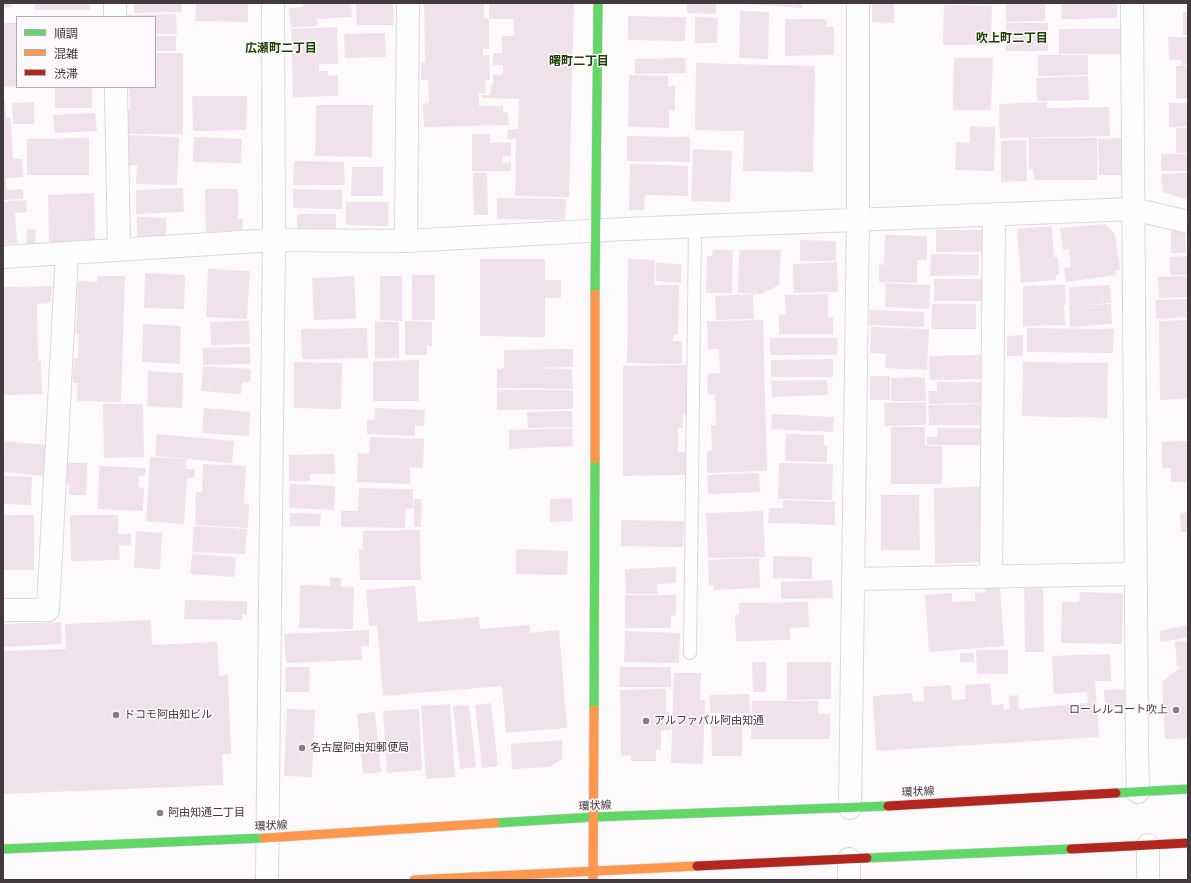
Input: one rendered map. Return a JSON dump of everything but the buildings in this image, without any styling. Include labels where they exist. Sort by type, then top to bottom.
[{"type":"main road","points":[[593,876],[595,231],[598,3]]},
{"type":"main road","name":"環状線","points":[[3,849],[268,838],[594,817],[850,808],[1188,789]]},
{"type":"main road","points":[[414,880],[849,870],[1188,843]]},
{"type":"street","points":[[115,3],[115,16]]},
{"type":"street","points":[[267,880],[274,240],[273,3]]},
{"type":"street","points":[[406,241],[408,3]]},
{"type":"street","points":[[850,808],[858,219],[858,3]]},
{"type":"street","points":[[1132,3],[1135,574],[1138,792]]},
{"type":"street","points":[[116,88],[119,250]]},
{"type":"street","points":[[3,257],[274,240],[406,241],[695,226],[1133,209],[1188,222]]},
{"type":"street","points":[[991,576],[994,214]]},
{"type":"street","points":[[3,610],[48,610],[67,253]]},
{"type":"street","points":[[853,579],[1135,574]]},
{"type":"street","points":[[1148,845],[1148,880]]},
{"type":"lane","points":[[690,653],[695,226]]},
{"type":"traffic: fast","points":[[595,294],[598,3]]},
{"type":"traffic: fast","points":[[594,710],[595,459]]},
{"type":"traffic: fast","points":[[1116,793],[1188,789]]},
{"type":"traffic: fast","points":[[495,823],[594,817],[888,806]]},
{"type":"traffic: fast","points":[[3,849],[264,838]]},
{"type":"traffic: fast","points":[[867,858],[1071,849]]},
{"type":"traffic: slow","points":[[595,294],[595,459]]},
{"type":"traffic: slow","points":[[593,880],[594,710]]},
{"type":"traffic: slow","points":[[264,838],[495,823]]},
{"type":"traffic: slow","points":[[414,880],[697,866]]},
{"type":"traffic: jam","points":[[888,806],[1116,793]]},
{"type":"traffic: jam","points":[[1071,849],[1188,843]]},
{"type":"traffic: jam","points":[[697,866],[867,858]]},
{"type":"place","name":"ローレルコート吹上","points":[[1176,710]]},
{"type":"place","name":"ドコモ阿由知ビル","points":[[116,715]]},
{"type":"place","name":"アルファパル阿由知通","points":[[646,721]]},
{"type":"place","name":"名古屋阿由知郵便局","points":[[302,748]]},
{"type":"place","name":"阿由知通二丁目","points":[[160,813]]},
{"type":"district","name":"吹上町二丁目","points":[[1012,38]]},
{"type":"district","name":"広瀬町二丁目","points":[[281,48]]},
{"type":"district","name":"曙町二丁目","points":[[579,61]]}]
